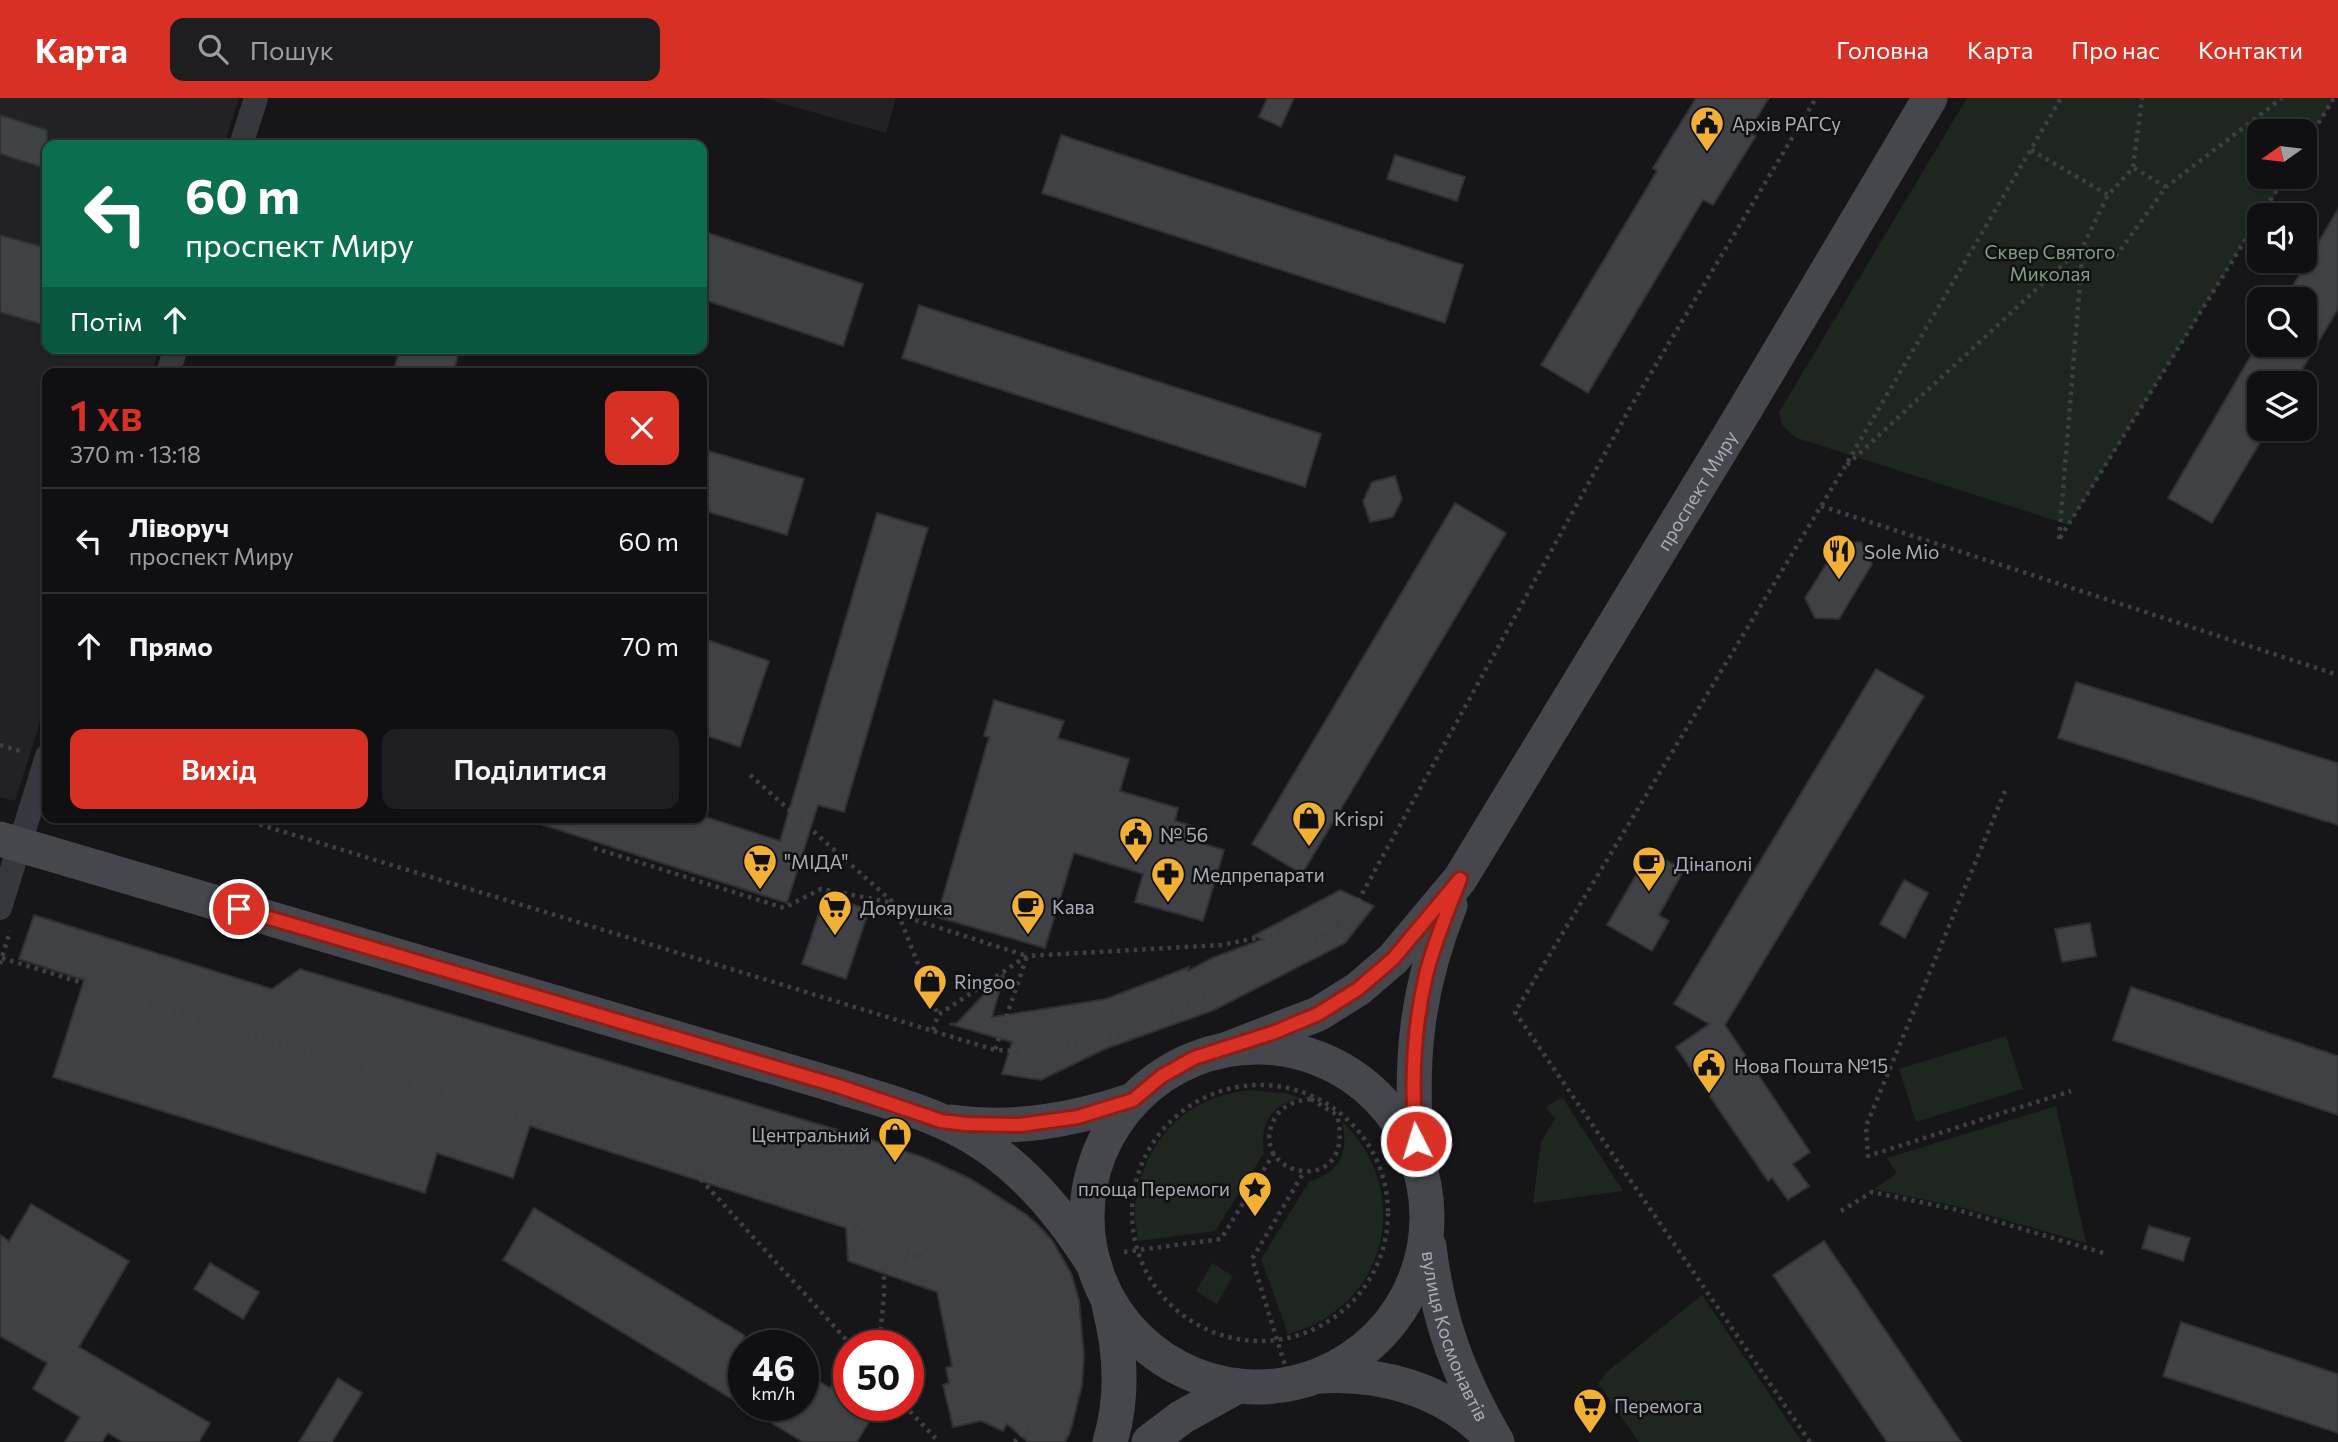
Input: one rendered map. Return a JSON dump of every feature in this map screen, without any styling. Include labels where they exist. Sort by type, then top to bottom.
[{"type":"main road","name":"проспект Миру","points":[[1230,1048],[1318,1014],[1358,989],[1393,959],[1460,879],[1737,424],[1930,98]]},
{"type":"main road","points":[[9,842],[838,1086],[941,1121],[981,1143],[1046,1198],[1073,1231],[1098,1273]]},
{"type":"main road","name":"проспект Миру","points":[[1418,1162],[1413,1099],[1415,1036],[1427,974],[1460,879]]},
{"type":"main road","points":[[1110,1442],[1116,1422],[1121,1380],[1117,1337],[1088,1228],[1094,1169],[1110,1132],[1133,1100],[1147,1087],[1194,1058],[1230,1048],[1278,1048],[1301,1052],[1345,1071],[1382,1101],[1409,1140],[1418,1162],[1425,1194],[1426,1226],[1423,1250],[1417,1274],[1394,1318],[1359,1353],[1338,1366],[1303,1380]]},
{"type":"main road","points":[[941,1121],[992,1125],[1040,1123],[1078,1117],[1133,1100]]},
{"type":"main road","name":"вулиця Космонавтів","points":[[1426,1226],[1438,1304],[1448,1342],[1463,1379],[1496,1442]]},
{"type":"main road","name":"вулиця Космонавтів","points":[[1098,1273],[1130,1329],[1161,1356],[1198,1376],[1238,1385],[1269,1386],[1345,1374],[1375,1377],[1431,1395],[1457,1410],[1496,1442]]},
{"type":"main road","points":[[1149,1442],[1182,1417],[1238,1385]]},
{"type":"street","points":[[243,140],[256,98]]},
{"type":"street","points":[[7,914],[9,842],[42,767]]},
{"type":"path","points":[[255,823],[995,1050],[1040,1052],[1114,1036],[1250,977],[1347,920],[1630,408],[1816,98]]},
{"type":"path","points":[[1810,1442],[1516,1012],[1821,506],[2061,98]]},
{"type":"path","points":[[1843,468],[2083,246],[2108,195],[2133,167],[2142,98]]},
{"type":"path","points":[[2083,246],[2113,260],[2166,187],[2282,98]]},
{"type":"path","points":[[2317,126],[2334,98]]},
{"type":"path","points":[[2031,150],[2108,195]]},
{"type":"path","points":[[2133,167],[2166,187]]},
{"type":"path","points":[[2083,246],[2059,538],[2247,237]]},
{"type":"path","points":[[1821,506],[2338,675]]},
{"type":"path","points":[[750,775],[894,903],[938,1015]]},
{"type":"path","points":[[2005,791],[1866,1126],[1868,1156],[2071,1091]]},
{"type":"path","points":[[594,848],[784,908],[821,889],[894,903]]},
{"type":"path","points":[[0,964],[7,914]]},
{"type":"path","points":[[899,915],[1027,956],[1221,945],[1347,920]]},
{"type":"path","points":[[933,1030],[938,1015],[1027,956]]},
{"type":"path","points":[[995,1050],[1027,956]]},
{"type":"path","points":[[2,958],[694,1171],[858,1228],[919,1257]]},
{"type":"path","points":[[1275,1085],[1312,1097],[1338,1113],[1365,1139],[1382,1172],[1388,1196],[1384,1246],[1369,1280],[1345,1309],[1325,1324],[1303,1334],[1278,1340],[1238,1339],[1219,1335],[1183,1316],[1155,1287],[1137,1250],[1132,1212],[1138,1173],[1155,1138],[1183,1110],[1208,1095],[1236,1086],[1275,1085]]},
{"type":"path","points":[[1312,1097],[1287,1105],[1276,1115],[1269,1138],[1274,1153],[1286,1167],[1304,1172],[1317,1171],[1328,1165],[1337,1154],[1341,1142],[1338,1113]]},
{"type":"path","points":[[1098,1273],[1137,1250],[1221,1239],[1274,1153]]},
{"type":"path","points":[[694,1171],[838,1330]]},
{"type":"path","points":[[1303,1380],[1278,1340],[1252,1259],[1304,1172]]},
{"type":"path","points":[[1841,1212],[1872,1192],[1958,1210],[2107,1254]]},
{"type":"path","points":[[880,1330],[884,1266],[919,1257],[949,1211]]},
{"type":"path","points":[[1014,1442],[1029,1428],[1046,1384]]},
{"type":"path","points":[[919,1421],[939,1442]]},
{"type":"shaded area","points":[[0,98],[239,98],[226,140],[42,140],[42,354],[157,354],[153,368],[42,368],[42,716],[15,801],[0,797]]},
{"type":"shaded area","points":[[763,98],[896,98],[886,133]]},
{"type":"green space","name":"Сквер Святого Миколая","points":[[1967,98],[2335,98],[2317,127],[2317,119],[2247,119],[2247,189],[2278,189],[2270,203],[2247,203],[2247,238],[2069,525],[1797,438],[1782,426],[1779,412]]},
{"type":"green space","points":[[2006,1036],[2023,1089],[1916,1122],[1899,1069]]},
{"type":"green space","points":[[1247,1090],[1285,1093],[1301,1098],[1282,1105],[1270,1117],[1264,1133],[1264,1153],[1215,1231],[1138,1241],[1135,1212],[1137,1192],[1147,1162],[1163,1135],[1186,1113],[1199,1105]]},
{"type":"green space","points":[[1562,1097],[1623,1191],[1533,1203],[1541,1142],[1555,1119],[1546,1107]]},
{"type":"green space","points":[[2056,1106],[2086,1243],[1960,1207],[1874,1189],[1897,1173],[1887,1158]]},
{"type":"green space","points":[[1342,1121],[1365,1149],[1378,1180],[1383,1212],[1380,1244],[1368,1273],[1349,1299],[1322,1320],[1288,1334],[1261,1259],[1309,1182],[1328,1173],[1340,1160],[1344,1143]]},
{"type":"green space","points":[[1212,1263],[1233,1276],[1217,1304],[1196,1291]]},
{"type":"green space","points":[[1702,1295],[1802,1442],[1639,1442],[1598,1383],[1608,1371]]},
{"type":"building","points":[[1267,98],[1294,98],[1281,127],[1259,117]]},
{"type":"building","points":[[1696,98],[1769,98],[1748,132],[1756,136],[1713,205],[1703,200],[1588,393],[1541,365],[1657,171],[1653,168]]},
{"type":"building","points":[[0,115],[47,130],[47,140],[42,140],[42,167],[0,154]]},
{"type":"building","points":[[1061,135],[1463,265],[1445,323],[1042,193]]},
{"type":"building","points":[[1395,155],[1465,177],[1457,201],[1387,179]]},
{"type":"building","points":[[2338,209],[2338,309],[2317,344],[2317,287],[2292,287],[2300,273],[2317,273],[2317,245]]},
{"type":"building","points":[[707,233],[863,284],[843,346],[707,301]]},
{"type":"building","points":[[0,235],[42,247],[42,325],[0,312]]},
{"type":"building","points":[[919,305],[1321,434],[1305,487],[902,358]]},
{"type":"building","points":[[398,354],[458,354],[454,368],[394,368]]},
{"type":"building","points":[[2250,357],[2309,357],[2301,371],[2247,371],[2247,441],[2261,441],[2212,523],[2168,498]]},
{"type":"building","points":[[707,450],[804,479],[787,535],[707,511]]},
{"type":"building","points":[[1395,476],[1402,499],[1393,517],[1370,522],[1363,501],[1372,482]]},
{"type":"building","points":[[1455,503],[1506,533],[1302,874],[1252,844]]},
{"type":"building","points":[[877,513],[928,528],[844,812],[818,805],[787,903],[537,823],[707,823],[707,817],[780,841]]},
{"type":"building","name":"Sole Mio","points":[[1861,542],[1872,564],[1839,619],[1815,618],[1805,598],[1839,544]]},
{"type":"building","points":[[707,640],[769,661],[740,747],[707,736]]},
{"type":"building","points":[[1876,669],[1924,696],[1725,1025],[1810,1152],[1793,1164],[1809,1186],[1788,1200],[1772,1178],[1768,1181],[1676,1047],[1709,1024],[1674,1004]]},
{"type":"building","points":[[2076,682],[2338,763],[2338,825],[2058,738]]},
{"type":"building","points":[[994,700],[1064,721],[1058,738],[1129,759],[1120,791],[1178,808],[1175,821],[1200,828],[1197,842],[1224,850],[1203,921],[1135,902],[1143,874],[1074,853],[1045,948],[937,917],[989,737],[984,736]]},
{"type":"building","name":"Дінаполі","points":[[1650,851],[1684,870],[1659,915],[1669,921],[1652,951],[1607,925]]},
{"type":"building","points":[[1904,880],[1928,893],[1905,938],[1880,924]]},
{"type":"building","points":[[1340,890],[1374,906],[1345,943],[1214,1010],[1105,1049],[1041,1080],[1002,1074],[1012,1042],[949,1024],[957,1023],[1005,972],[992,1017],[1106,999],[1189,967],[1188,971],[1212,958],[1263,939],[1253,936]]},
{"type":"building","name":"Доярушка","points":[[825,895],[869,910],[846,979],[802,964]]},
{"type":"building","points":[[34,915],[272,989],[300,969],[875,1141],[925,1158],[969,1178],[1027,1215],[1040,1227],[1052,1240],[1071,1273],[1079,1300],[1084,1355],[1082,1385],[1070,1433],[1065,1442],[1028,1442],[1007,1424],[1003,1431],[981,1421],[953,1427],[943,1385],[949,1383],[946,1368],[952,1366],[937,1292],[848,1261],[846,1228],[530,1126],[513,1178],[437,1153],[425,1193],[53,1077],[84,980],[19,959]]},
{"type":"building","points":[[2090,923],[2096,956],[2062,962],[2055,929]]},
{"type":"building","points":[[2131,987],[2338,1056],[2338,1115],[2113,1040]]},
{"type":"building","points":[[31,1204],[129,1261],[79,1347],[210,1423],[199,1442],[123,1442],[108,1433],[102,1442],[65,1442],[80,1417],[33,1389],[47,1363],[0,1336],[0,1235],[9,1241]]},
{"type":"building","points":[[534,1208],[736,1330],[728,1330],[728,1396],[503,1260]]},
{"type":"building","points":[[2149,1226],[2190,1238],[2183,1261],[2142,1248]]},
{"type":"building","points":[[1824,1241],[1961,1442],[1887,1442],[1773,1275]]},
{"type":"building","points":[[210,1263],[259,1292],[243,1319],[194,1289]]},
{"type":"building","points":[[2181,1322],[2338,1374],[2338,1433],[2163,1376]]},
{"type":"building","points":[[338,1378],[362,1393],[332,1442],[299,1442]]},
{"type":"building","points":[[819,1381],[830,1388],[833,1383],[833,1421],[869,1421],[857,1442],[803,1442],[768,1421],[819,1421]]},
{"type":"place","name":"Архів РАГСу","points":[[1707,153]]},
{"type":"place","name":"Sole Mio","points":[[1839,581]]},
{"type":"place","name":"Krispi","points":[[1309,848]]},
{"type":"place","name":"№ 56","points":[[1136,864]]},
{"type":"place","name":"\"МІДА\"","points":[[760,891]]},
{"type":"place","name":"Дінаполі","points":[[1649,893]]},
{"type":"place","name":"Медпрепарати","points":[[1168,904]]},
{"type":"place","name":"Кава","points":[[1028,936]]},
{"type":"place","name":"Доярушка","points":[[835,937]]},
{"type":"place","name":"Ringoo","points":[[930,1011]]},
{"type":"place","name":"Нова Пошта №15","points":[[1709,1095]]},
{"type":"place","name":"Центральний","points":[[895,1164]]},
{"type":"place","name":"площа Перемоги","points":[[1255,1218]]},
{"type":"place","name":"Перемога","points":[[1590,1435]]},
{"type":"route","points":[[239,909],[838,1086],[941,1121],[1020,1125],[1078,1117],[1133,1100],[1162,1076],[1194,1058],[1230,1048],[1318,1014],[1358,989],[1393,959],[1460,879],[1441,926],[1427,974],[1415,1036],[1413,1099],[1416,1141]]}]
